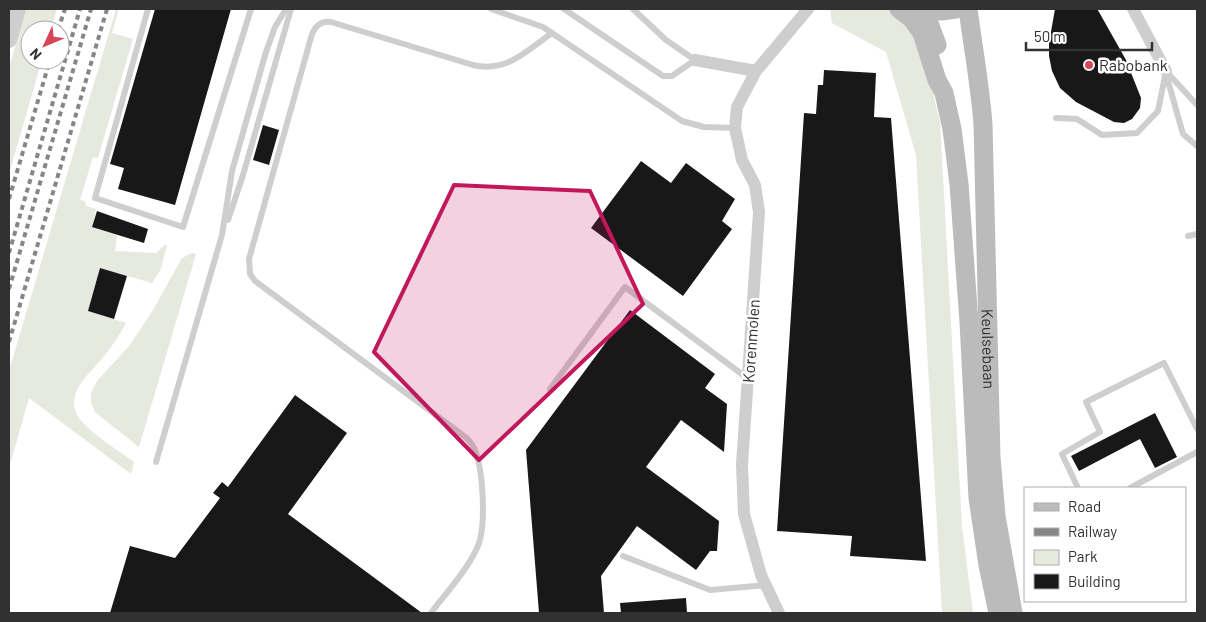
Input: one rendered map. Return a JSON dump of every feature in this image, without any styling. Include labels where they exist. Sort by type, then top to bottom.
[{"type":"main road","points":[[915,11],[956,9]]},
{"type":"main road","name":"Keulsebaan","points":[[968,9],[975,72],[980,84],[991,458],[996,516],[1013,613]]},
{"type":"main road","name":"Keulsebaan","points":[[979,9],[985,70],[980,84]]},
{"type":"main road","name":"Keulsebaan","points":[[915,11],[937,80],[944,93],[952,129],[959,184],[978,498],[988,565],[998,613]]},
{"type":"street","points":[[9,40],[18,9]]},
{"type":"street","name":"Korenmolen","points":[[780,613],[766,585],[744,514],[742,465],[759,212],[755,184],[742,160],[735,128],[737,107],[756,71],[808,9]]},
{"type":"street","points":[[1133,9],[1166,70]]},
{"type":"street","points":[[695,60],[756,71]]},
{"type":"lane","points":[[148,9],[95,198],[182,227],[251,9]]},
{"type":"lane","points":[[222,235],[232,171],[266,52],[275,27],[286,9]]},
{"type":"lane","points":[[156,462],[222,235],[243,175],[291,9]]},
{"type":"lane","points":[[491,9],[525,19],[552,33],[682,121],[704,127],[735,128]]},
{"type":"lane","points":[[564,9],[663,76],[672,76],[695,60],[666,40],[633,9]]},
{"type":"lane","points":[[431,613],[479,544],[482,526],[482,504],[474,448],[460,433],[255,281],[250,274],[249,259],[312,34],[322,22],[330,22],[473,64],[493,68],[513,61],[552,33]]},
{"type":"lane","points":[[1166,70],[1197,105]]},
{"type":"lane","points":[[1056,118],[1077,119],[1102,135],[1137,133],[1158,111],[1166,70]]},
{"type":"lane","points":[[1166,70],[1183,134],[1197,146]]},
{"type":"lane","points":[[1188,236],[1197,234]]},
{"type":"lane","points":[[550,389],[625,287],[748,379]]},
{"type":"lane","points":[[1078,487],[1062,454],[1100,432],[1086,402],[1164,363],[1197,428]]},
{"type":"lane","points":[[1132,487],[1197,452]]},
{"type":"lane","points":[[623,556],[710,590],[766,585]]},
{"type":"highlighted area","points":[[454,185],[590,191],[643,304],[479,460],[374,352]]},
{"type":"green space","points":[[26,9],[57,9],[54,20],[23,20]]},
{"type":"green space","points":[[116,9],[119,9],[112,33],[133,39],[98,158],[93,157],[80,200],[85,201],[86,206],[96,209],[92,227],[117,235],[115,251],[156,253],[167,245],[161,269],[152,283],[100,268],[88,311],[126,323],[108,351],[84,379],[75,396],[74,405],[77,414],[84,424],[134,462],[131,474],[29,398],[9,468],[9,371]]},
{"type":"green space","points":[[830,9],[888,9],[903,18],[912,30],[925,60],[940,121],[962,526],[973,613],[942,613],[916,155],[886,52],[832,23]]},
{"type":"green space","points":[[20,30],[20,70],[39,70],[9,174],[9,68]]},
{"type":"green space","points":[[192,253],[196,254],[139,447],[95,412],[91,403],[91,393],[97,381],[130,345],[153,310],[182,258]]},
{"type":"building","points":[[155,9],[231,9],[175,205],[118,189],[124,168],[110,164]]},
{"type":"building","name":"Rabobank","points":[[1055,9],[1097,9],[1126,60],[1141,98],[1140,108],[1132,119],[1124,123],[1114,122],[1076,102],[1060,88],[1052,71],[1049,56],[1049,43]]},
{"type":"building","points":[[824,70],[876,73],[874,117],[891,118],[926,561],[850,556],[852,536],[777,531],[804,113],[816,114],[818,85],[823,85]]},
{"type":"building","points":[[263,125],[279,130],[269,165],[253,160]]},
{"type":"building","points":[[641,161],[671,183],[686,163],[735,199],[722,221],[732,229],[683,296],[591,228]]},
{"type":"building","points":[[97,211],[148,229],[144,243],[92,227]]},
{"type":"building","points":[[100,268],[127,276],[114,319],[88,311]]},
{"type":"building","points":[[630,310],[715,374],[705,388],[727,404],[724,452],[681,420],[646,467],[719,521],[717,551],[710,551],[696,570],[637,526],[601,576],[604,613],[539,613],[526,450]]},
{"type":"building","points":[[295,395],[347,433],[288,514],[422,613],[110,613],[130,546],[175,558],[220,498],[213,493],[222,482],[228,487]]},
{"type":"building","points":[[1155,413],[1177,457],[1155,468],[1140,439],[1079,471],[1071,456]]},
{"type":"building","points":[[686,598],[687,613],[621,613],[620,603]]},
{"type":"railway","points":[[61,20],[65,9]]},
{"type":"railway","points":[[9,253],[80,9]]},
{"type":"railway","points":[[9,289],[91,9]]},
{"type":"railway","points":[[9,342],[107,9]]},
{"type":"railway","points":[[9,199],[47,70]]},
{"type":"place","name":"Rabobank","points":[[1089,65]]}]
